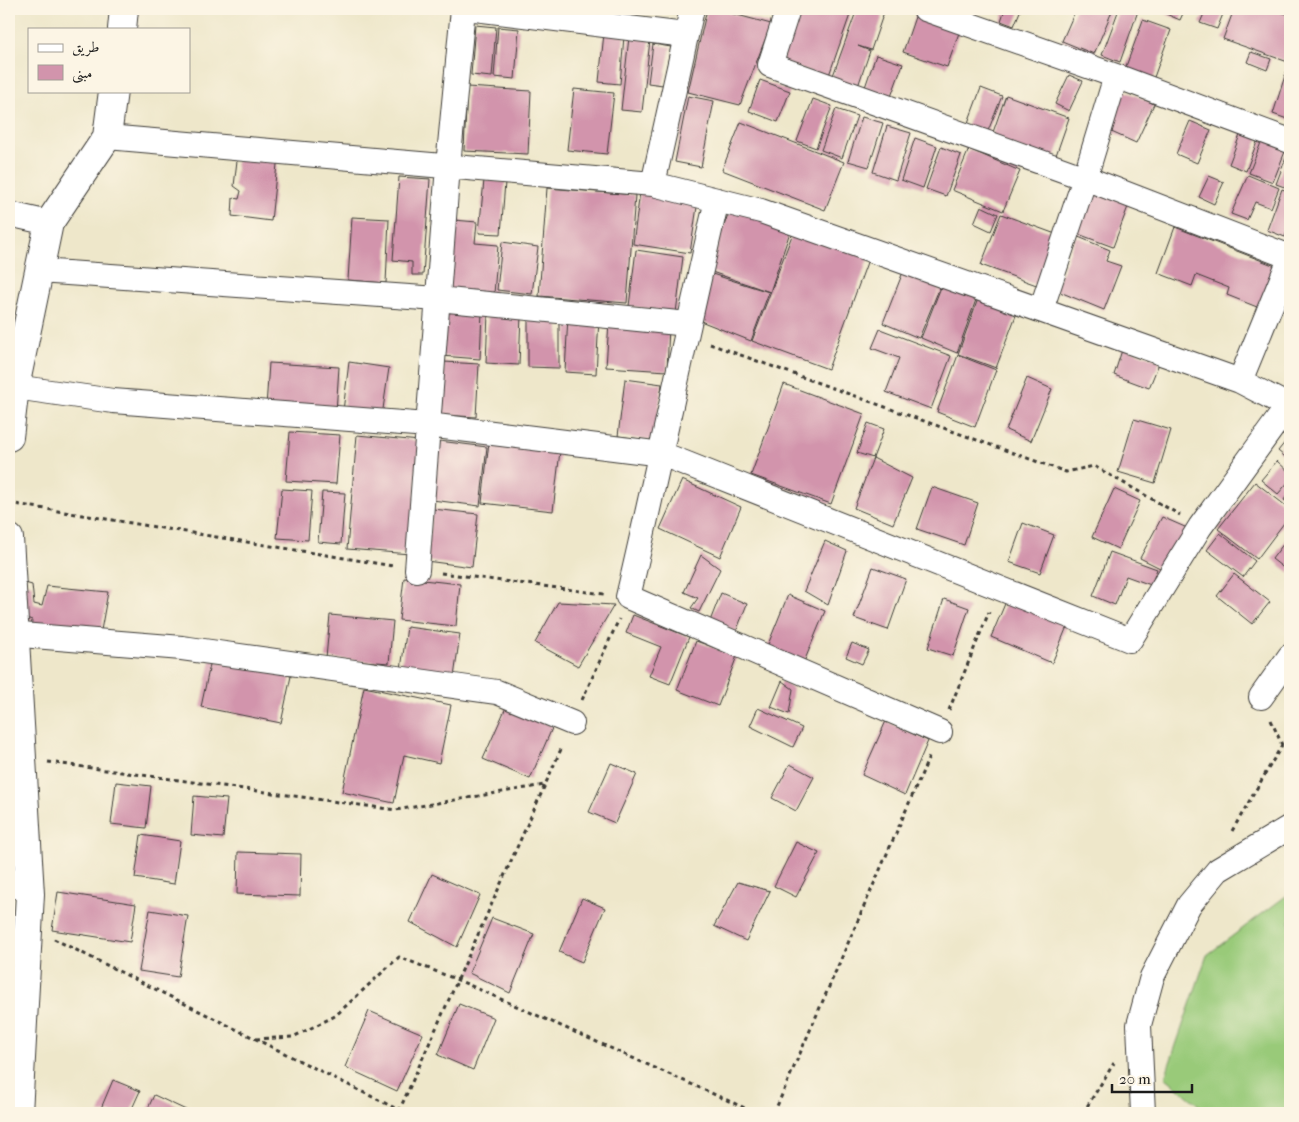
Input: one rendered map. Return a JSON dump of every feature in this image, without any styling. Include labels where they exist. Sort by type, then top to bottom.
[{"type":"street","points":[[122,28],[124,9]]},
{"type":"street","points":[[417,570],[448,166],[463,9]]},
{"type":"street","points":[[475,9],[685,35]]},
{"type":"street","points":[[653,184],[692,9]]},
{"type":"street","points":[[788,9],[770,65],[1085,178],[1290,258],[1240,381]]},
{"type":"street","points":[[924,9],[1116,76],[1290,140]]},
{"type":"street","points":[[1041,310],[1085,178],[1116,76]]},
{"type":"street","points":[[9,437],[15,387],[16,346],[39,271],[49,223],[107,137],[113,92]]},
{"type":"street","points":[[15,387],[113,401],[428,425],[662,454],[1130,640],[1200,527],[1289,405],[1240,381],[761,212],[653,184],[107,137]]},
{"type":"street","points":[[717,200],[686,329],[662,454],[628,597],[940,732]]},
{"type":"street","points":[[9,214],[49,223]]},
{"type":"street","points":[[39,271],[438,300],[686,329]]},
{"type":"street","points":[[9,538],[12,634],[22,758],[20,887],[29,926],[15,1038],[18,1113]]},
{"type":"street","points":[[12,634],[182,648],[497,692],[572,723]]},
{"type":"street","points":[[1261,697],[1290,656]]},
{"type":"street","points":[[1143,1113],[1139,1025],[1152,977],[1189,905],[1218,870],[1290,828]]},
{"type":"path","points":[[686,329],[1066,472],[1094,466],[1200,527]]},
{"type":"path","points":[[9,503],[417,570],[628,597],[399,1110]]},
{"type":"path","points":[[774,1113],[940,732],[998,588]]},
{"type":"path","points":[[1261,697],[1282,745],[1290,749]]},
{"type":"path","points":[[1228,838],[1282,745]]},
{"type":"path","points":[[22,758],[396,810],[544,785]]},
{"type":"path","points":[[29,926],[405,1113]]},
{"type":"path","points":[[256,1039],[293,1037],[335,1016],[400,957],[458,980],[756,1113]]},
{"type":"path","points":[[1083,1113],[1139,1025]]},
{"type":"green space","points":[[1290,895],[1290,1113],[1208,1113],[1165,1077],[1207,955],[1286,896]]},
{"type":"building","points":[[577,9],[605,9],[605,13]]},
{"type":"building","points":[[707,9],[715,9],[771,24],[740,105],[688,92]]},
{"type":"building","points":[[799,9],[852,9],[828,78],[781,62]]},
{"type":"building","points":[[857,9],[874,9],[884,12],[871,50],[858,46],[870,51],[857,89],[831,81]]},
{"type":"building","points":[[1005,9],[1021,9],[1014,26],[1001,21]]},
{"type":"building","points":[[1076,9],[1113,9],[1094,54],[1062,41]]},
{"type":"building","points":[[1119,9],[1138,11],[1120,62],[1102,55]]},
{"type":"building","points":[[1150,9],[1164,9],[1162,13]]},
{"type":"building","points":[[1169,9],[1185,9],[1180,20],[1166,14]]},
{"type":"building","points":[[1206,9],[1225,9],[1217,29],[1200,23]]},
{"type":"building","points":[[1234,9],[1271,9],[1290,15],[1288,62],[1223,39]]},
{"type":"building","points":[[916,14],[960,30],[947,67],[903,52]]},
{"type":"building","points":[[1143,20],[1171,30],[1153,80],[1125,69]]},
{"type":"building","points":[[475,25],[496,27],[492,77],[471,75]]},
{"type":"building","points":[[498,27],[519,29],[515,79],[494,77]]},
{"type":"building","points":[[604,33],[624,36],[620,84],[599,82]]},
{"type":"building","points":[[629,37],[650,40],[642,112],[621,110]]},
{"type":"building","points":[[653,44],[671,47],[663,85],[648,83]]},
{"type":"building","points":[[1251,52],[1271,59],[1267,70],[1247,62]]},
{"type":"building","points":[[876,55],[903,64],[889,102],[863,93]]},
{"type":"building","points":[[1288,66],[1290,67],[1290,120],[1273,114]]},
{"type":"building","points":[[1069,75],[1083,81],[1069,111],[1055,104]]},
{"type":"building","points":[[760,80],[790,91],[778,122],[749,111]]},
{"type":"building","points":[[467,87],[531,91],[528,154],[464,151]]},
{"type":"building","points":[[981,88],[1002,96],[986,136],[966,128]]},
{"type":"building","points":[[574,89],[614,93],[607,154],[567,150]]},
{"type":"building","points":[[1125,91],[1154,104],[1136,143],[1107,130]]},
{"type":"building","points":[[1006,95],[1069,118],[1054,161],[991,138]]},
{"type":"building","points":[[688,96],[714,101],[701,167],[675,162]]},
{"type":"building","points":[[813,99],[832,106],[816,148],[797,141]]},
{"type":"building","points":[[836,109],[857,116],[842,158],[821,150]]},
{"type":"building","points":[[862,117],[883,123],[869,167],[848,161]]},
{"type":"building","points":[[1190,121],[1211,130],[1197,163],[1176,154]]},
{"type":"building","points":[[741,122],[844,162],[825,210],[722,170]]},
{"type":"building","points":[[887,126],[911,133],[896,180],[873,172]]},
{"type":"building","points":[[1243,127],[1260,134],[1246,171],[1229,164]]},
{"type":"building","points":[[1264,135],[1288,144],[1273,182],[1249,173]]},
{"type":"building","points":[[915,138],[937,146],[923,188],[901,180]]},
{"type":"building","points":[[941,147],[961,155],[946,196],[926,189]]},
{"type":"building","points":[[1290,147],[1290,189],[1276,184]]},
{"type":"building","points":[[969,149],[1020,171],[1003,211],[952,190]]},
{"type":"building","points":[[238,152],[278,155],[271,221],[232,216],[233,198],[239,199],[241,191],[234,186]]},
{"type":"building","points":[[1248,175],[1279,188],[1271,208],[1255,202],[1247,220],[1231,214]]},
{"type":"building","points":[[1209,176],[1224,182],[1214,204],[1199,197]]},
{"type":"building","points":[[399,177],[430,179],[423,275],[412,275],[412,262],[393,260]]},
{"type":"building","points":[[484,180],[505,182],[501,234],[479,233]]},
{"type":"building","points":[[547,188],[635,195],[627,303],[539,296]]},
{"type":"building","points":[[1089,189],[1129,204],[1113,247],[1073,232]]},
{"type":"building","points":[[1282,189],[1290,192],[1290,223],[1285,237],[1267,230]]},
{"type":"building","points":[[640,192],[698,200],[690,253],[633,244]]},
{"type":"building","points":[[981,206],[998,214],[991,231],[974,223]]},
{"type":"building","points":[[730,208],[791,229],[770,292],[709,271]]},
{"type":"building","points":[[1001,214],[1061,236],[1042,287],[981,265]]},
{"type":"building","points":[[352,217],[389,219],[386,283],[348,280]]},
{"type":"building","points":[[454,220],[477,222],[475,243],[498,245],[494,294],[448,291]]},
{"type":"building","points":[[1175,227],[1278,267],[1262,309],[1227,295],[1229,288],[1196,275],[1192,286],[1158,273]]},
{"type":"building","points":[[794,230],[869,257],[828,369],[752,341]]},
{"type":"building","points":[[1076,236],[1110,250],[1106,261],[1121,266],[1104,310],[1055,290]]},
{"type":"building","points":[[502,242],[538,247],[532,294],[497,290]]},
{"type":"building","points":[[636,250],[683,257],[676,313],[629,306]]},
{"type":"building","points":[[905,267],[942,282],[919,338],[883,323]]},
{"type":"building","points":[[712,274],[769,292],[751,341],[698,320]]},
{"type":"building","points":[[943,282],[978,294],[957,353],[921,338]]},
{"type":"building","points":[[979,296],[1018,310],[996,368],[958,354]]},
{"type":"building","points":[[444,309],[482,311],[480,359],[441,356]]},
{"type":"building","points":[[488,313],[521,315],[519,365],[486,363]]},
{"type":"building","points":[[528,316],[559,317],[559,368],[528,367]]},
{"type":"building","points":[[568,316],[599,318],[596,374],[565,372]]},
{"type":"building","points":[[609,322],[669,326],[667,371],[606,367]]},
{"type":"building","points":[[880,329],[951,356],[931,409],[886,392],[899,358],[872,348]]},
{"type":"building","points":[[1123,347],[1160,361],[1149,388],[1114,375]]},
{"type":"building","points":[[958,355],[996,370],[975,427],[937,412]]},
{"type":"building","points":[[349,362],[389,368],[382,416],[343,411]]},
{"type":"building","points":[[444,362],[479,364],[476,417],[441,415]]},
{"type":"building","points":[[269,363],[339,367],[336,412],[266,407]]},
{"type":"building","points":[[1027,378],[1052,389],[1031,441],[1006,430]]},
{"type":"building","points":[[625,379],[662,384],[655,441],[618,436]]},
{"type":"building","points":[[784,384],[864,414],[831,504],[751,475]]},
{"type":"building","points":[[1134,419],[1171,430],[1155,483],[1118,472]]},
{"type":"building","points":[[868,423],[884,429],[873,458],[857,453]]},
{"type":"building","points":[[290,432],[340,435],[336,484],[286,481]]},
{"type":"building","points":[[357,435],[420,441],[410,554],[347,549]]},
{"type":"building","points":[[1290,436],[1290,461],[1278,451]]},
{"type":"building","points":[[439,441],[487,447],[480,506],[432,500]]},
{"type":"building","points":[[489,442],[560,451],[553,511],[482,503]]},
{"type":"building","points":[[873,458],[912,478],[893,524],[854,508]]},
{"type":"building","points":[[1277,461],[1290,473],[1290,480],[1278,494],[1261,480]]},
{"type":"building","points":[[682,480],[741,507],[720,557],[660,529]]},
{"type":"building","points":[[1255,482],[1290,509],[1290,515],[1257,559],[1218,529]]},
{"type":"building","points":[[932,487],[978,503],[964,545],[917,529]]},
{"type":"building","points":[[282,489],[312,491],[308,540],[277,538]]},
{"type":"building","points":[[1114,489],[1140,501],[1118,549],[1092,537]]},
{"type":"building","points":[[1290,491],[1290,505],[1284,500]]},
{"type":"building","points":[[322,492],[345,493],[341,544],[318,542]]},
{"type":"building","points":[[433,509],[478,514],[472,567],[426,561]]},
{"type":"building","points":[[1162,517],[1194,531],[1162,569],[1140,558]]},
{"type":"building","points":[[1023,523],[1054,535],[1040,573],[1009,562]]},
{"type":"building","points":[[1220,533],[1255,561],[1243,577],[1207,550]]},
{"type":"building","points":[[1290,535],[1290,573],[1272,559]]},
{"type":"building","points":[[825,541],[847,551],[828,605],[804,591]]},
{"type":"building","points":[[1110,552],[1157,569],[1151,585],[1126,576],[1115,605],[1093,596]]},
{"type":"building","points":[[701,555],[720,569],[699,612],[691,608],[698,598],[684,592]]},
{"type":"building","points":[[873,567],[906,579],[888,630],[854,618]]},
{"type":"building","points":[[1234,574],[1270,602],[1252,624],[1217,596]]},
{"type":"building","points":[[404,578],[460,584],[456,626],[399,620]]},
{"type":"building","points":[[25,583],[32,585],[34,604],[42,606],[47,586],[108,592],[100,636],[31,629],[32,620],[24,617]]},
{"type":"building","points":[[721,593],[747,604],[736,632],[710,621]]},
{"type":"building","points":[[788,595],[825,611],[804,662],[767,647]]},
{"type":"building","points":[[944,599],[969,608],[953,656],[928,648]]},
{"type":"building","points":[[1007,599],[1068,624],[1052,663],[991,637]]},
{"type":"building","points":[[558,602],[614,605],[578,666],[535,643]]},
{"type":"building","points":[[330,615],[393,621],[389,663],[326,658]]},
{"type":"building","points":[[633,615],[689,637],[670,684],[649,676],[661,647],[626,633]]},
{"type":"building","points":[[407,627],[460,634],[454,677],[401,669]]},
{"type":"building","points":[[696,641],[737,656],[718,706],[677,690]]},
{"type":"building","points":[[852,643],[869,650],[862,664],[846,657]]},
{"type":"building","points":[[211,660],[291,676],[281,723],[201,707]]},
{"type":"building","points":[[782,681],[793,689],[789,714],[771,707]]},
{"type":"building","points":[[364,687],[451,705],[439,763],[404,755],[394,803],[342,792]]},
{"type":"building","points":[[507,705],[553,726],[530,779],[483,759]]},
{"type":"building","points":[[758,708],[802,728],[793,747],[750,726]]},
{"type":"building","points":[[886,721],[928,741],[905,795],[862,775]]},
{"type":"building","points":[[611,763],[637,774],[615,823],[589,812]]},
{"type":"building","points":[[790,764],[814,777],[796,811],[772,798]]},
{"type":"building","points":[[9,778],[16,780],[24,877],[9,867]]},
{"type":"building","points":[[116,782],[151,786],[146,828],[111,824]]},
{"type":"building","points":[[194,796],[227,799],[223,838],[191,835]]},
{"type":"building","points":[[141,835],[180,841],[174,884],[135,878]]},
{"type":"building","points":[[796,842],[819,853],[796,897],[774,886]]},
{"type":"building","points":[[238,852],[301,854],[300,896],[237,894]]},
{"type":"building","points":[[432,874],[480,895],[457,947],[410,922]]},
{"type":"building","points":[[738,882],[770,891],[746,941],[714,926]]},
{"type":"building","points":[[58,892],[136,904],[130,942],[52,930]]},
{"type":"building","points":[[582,898],[605,908],[582,962],[559,952]]},
{"type":"building","points":[[150,910],[188,916],[178,977],[139,971]]},
{"type":"building","points":[[492,918],[534,934],[510,993],[469,973]]},
{"type":"building","points":[[459,1004],[494,1018],[473,1070],[438,1055]]},
{"type":"building","points":[[369,1011],[423,1034],[397,1091],[345,1067]]},
{"type":"building","points":[[113,1080],[140,1091],[130,1113],[99,1113]]},
{"type":"building","points":[[154,1095],[188,1111],[187,1113],[146,1113]]}]
